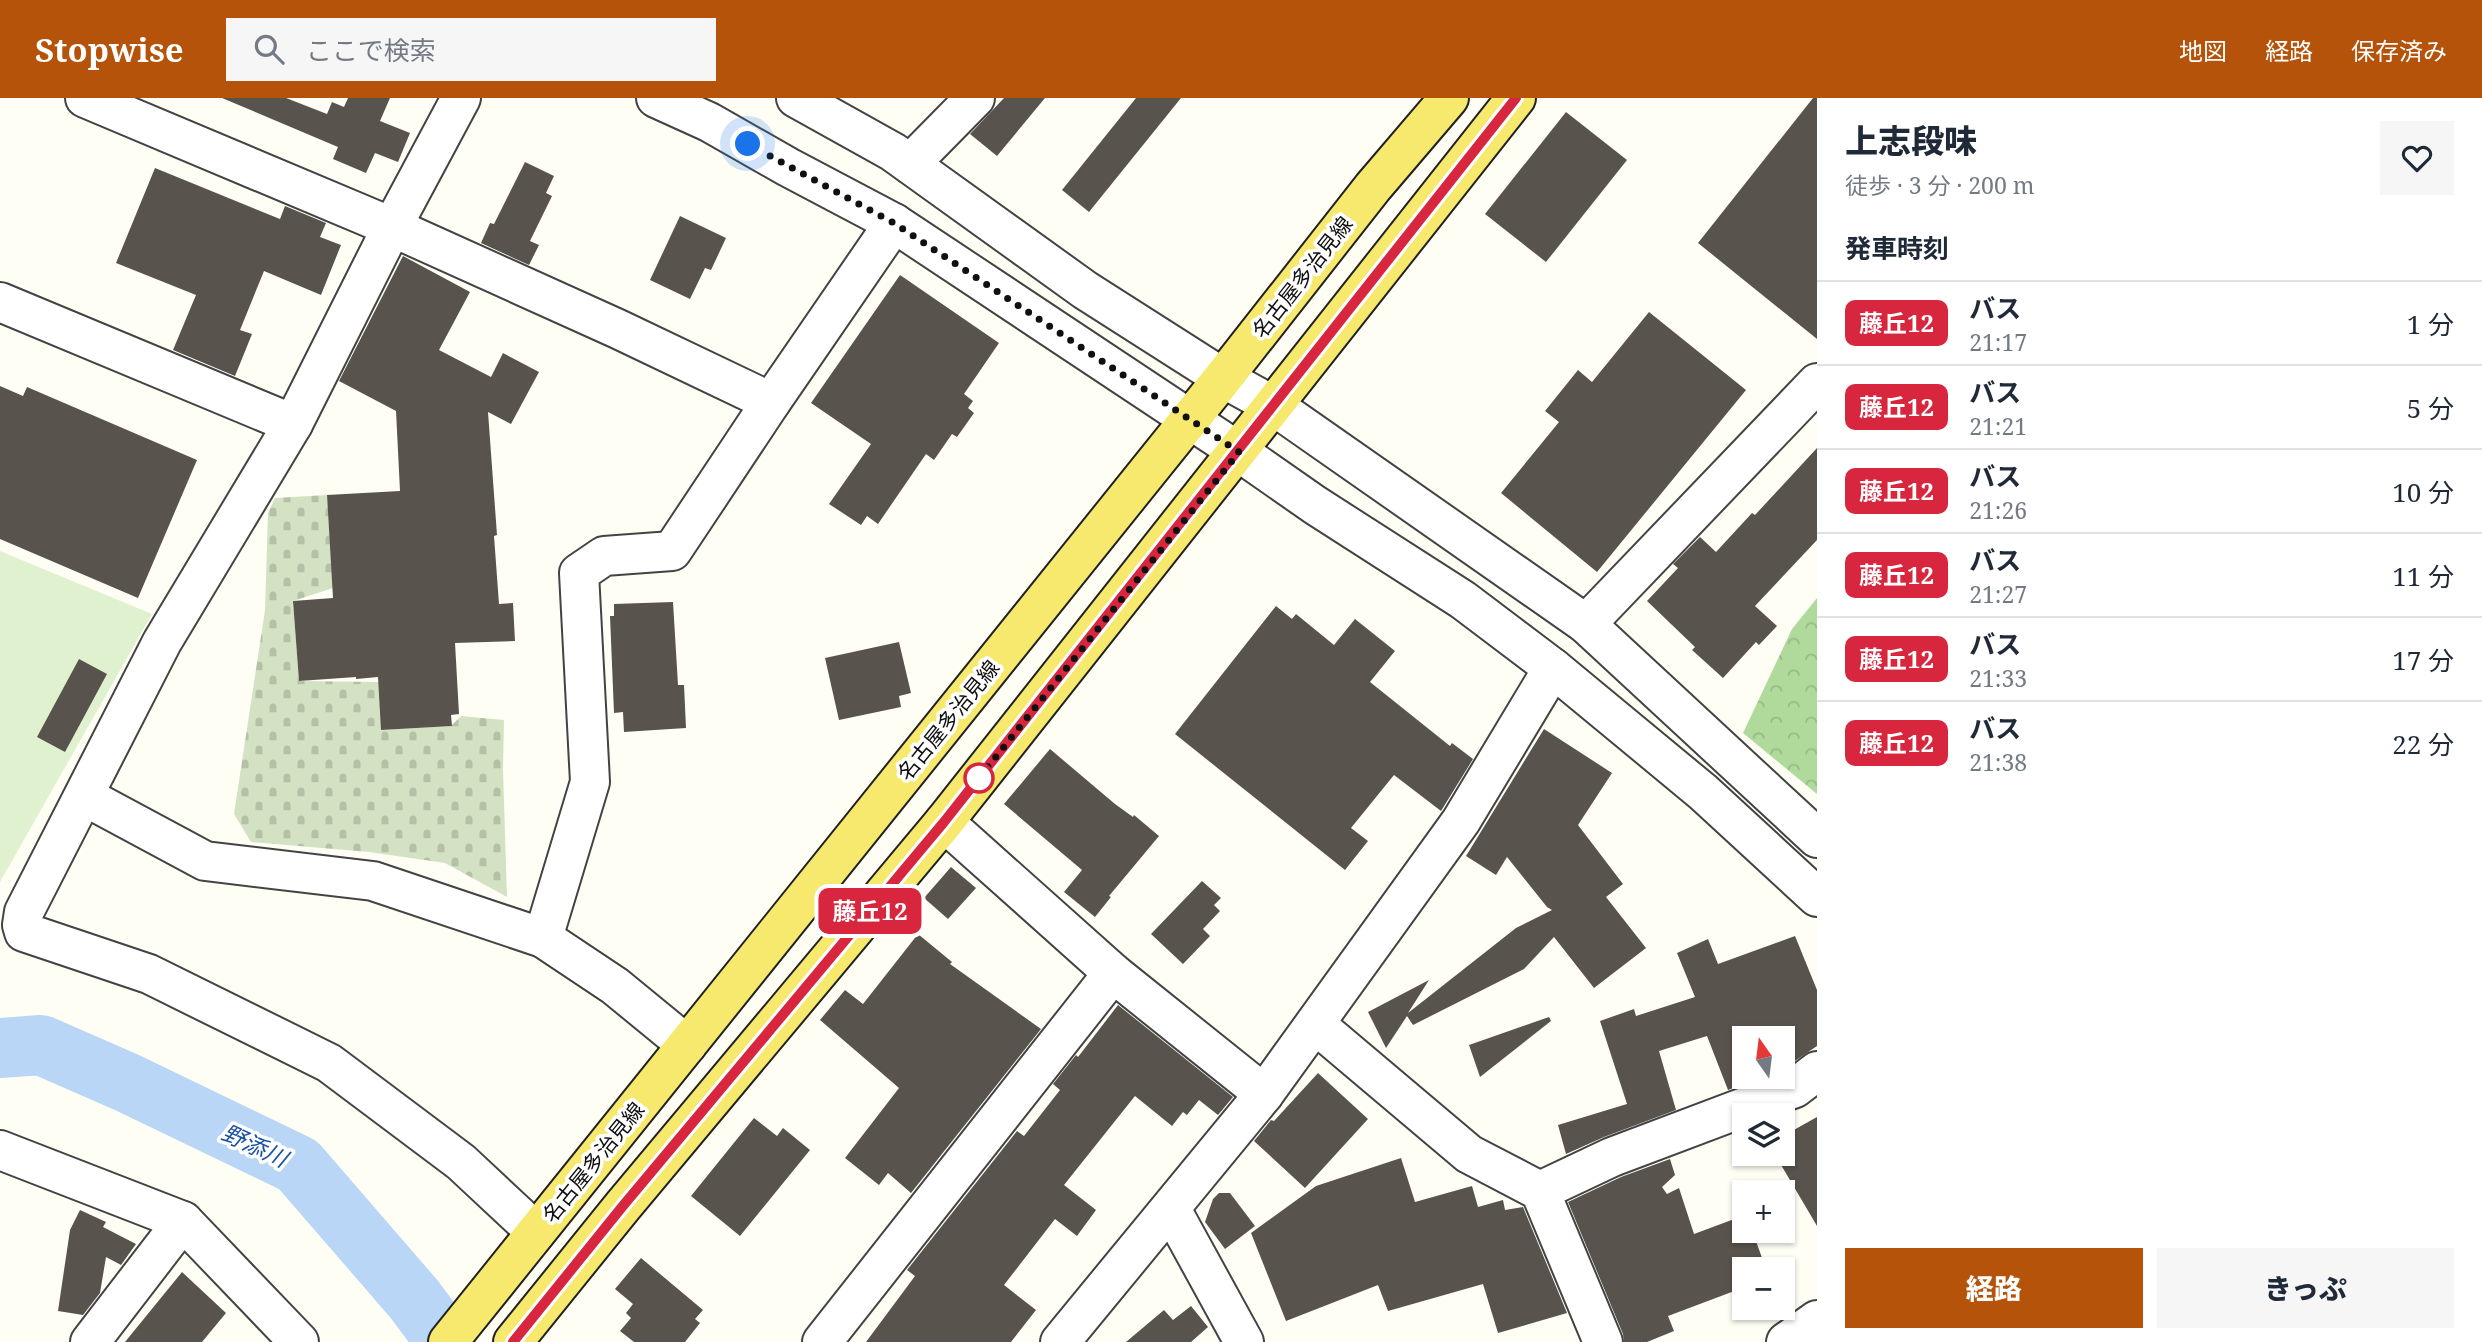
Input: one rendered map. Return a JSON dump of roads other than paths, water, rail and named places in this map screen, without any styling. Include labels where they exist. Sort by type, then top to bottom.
[{"type":"main road","name":"名古屋多治見線","points":[[448,1342],[1223,378],[1373,187],[1449,98]]},
{"type":"main road","points":[[525,1329],[622,1207],[944,822],[1239,452],[1516,98]]},
{"type":"street","points":[[85,98],[392,227],[618,329],[771,402]]},
{"type":"street","points":[[461,98],[392,227],[293,424],[162,642],[24,912],[22,925],[24,932],[149,974],[329,1063],[461,1162],[536,1232]]},
{"type":"street","points":[[656,98],[709,122],[894,223],[1189,418],[1315,505],[1463,600],[1553,668],[1703,792],[1817,897]]},
{"type":"street","points":[[796,98],[893,152],[1085,289],[1223,378],[1274,407],[1586,624],[1817,838]]},
{"type":"street","points":[[911,164],[975,98]]},
{"type":"street","points":[[543,938],[590,782],[579,573],[604,556],[672,551],[894,223]]},
{"type":"street","points":[[0,302],[293,424]]},
{"type":"street","points":[[1586,624],[1817,383]]},
{"type":"street","points":[[1060,1342],[1265,1094],[1461,821],[1553,668]]},
{"type":"street","points":[[84,796],[205,861],[373,881],[543,938],[615,986],[687,1045]]},
{"type":"street","points":[[944,822],[1113,974],[1265,1094]]},
{"type":"street","points":[[822,1342],[1113,974]]},
{"type":"street","points":[[1315,1024],[1469,1154],[1540,1191],[1603,1342]]},
{"type":"street","points":[[1540,1191],[1612,1157],[1795,1088],[1817,1071]]},
{"type":"street","points":[[0,1150],[183,1221],[299,1342]]},
{"type":"street","points":[[1171,1209],[1244,1342]]},
{"type":"street","points":[[90,1342],[183,1221]]},
{"type":"street","points":[[1786,1342],[1817,1320]]},
{"type":"waterway","name":"野添川","points":[[0,1048],[41,1045],[128,1083],[298,1165],[414,1299],[446,1342]]}]
